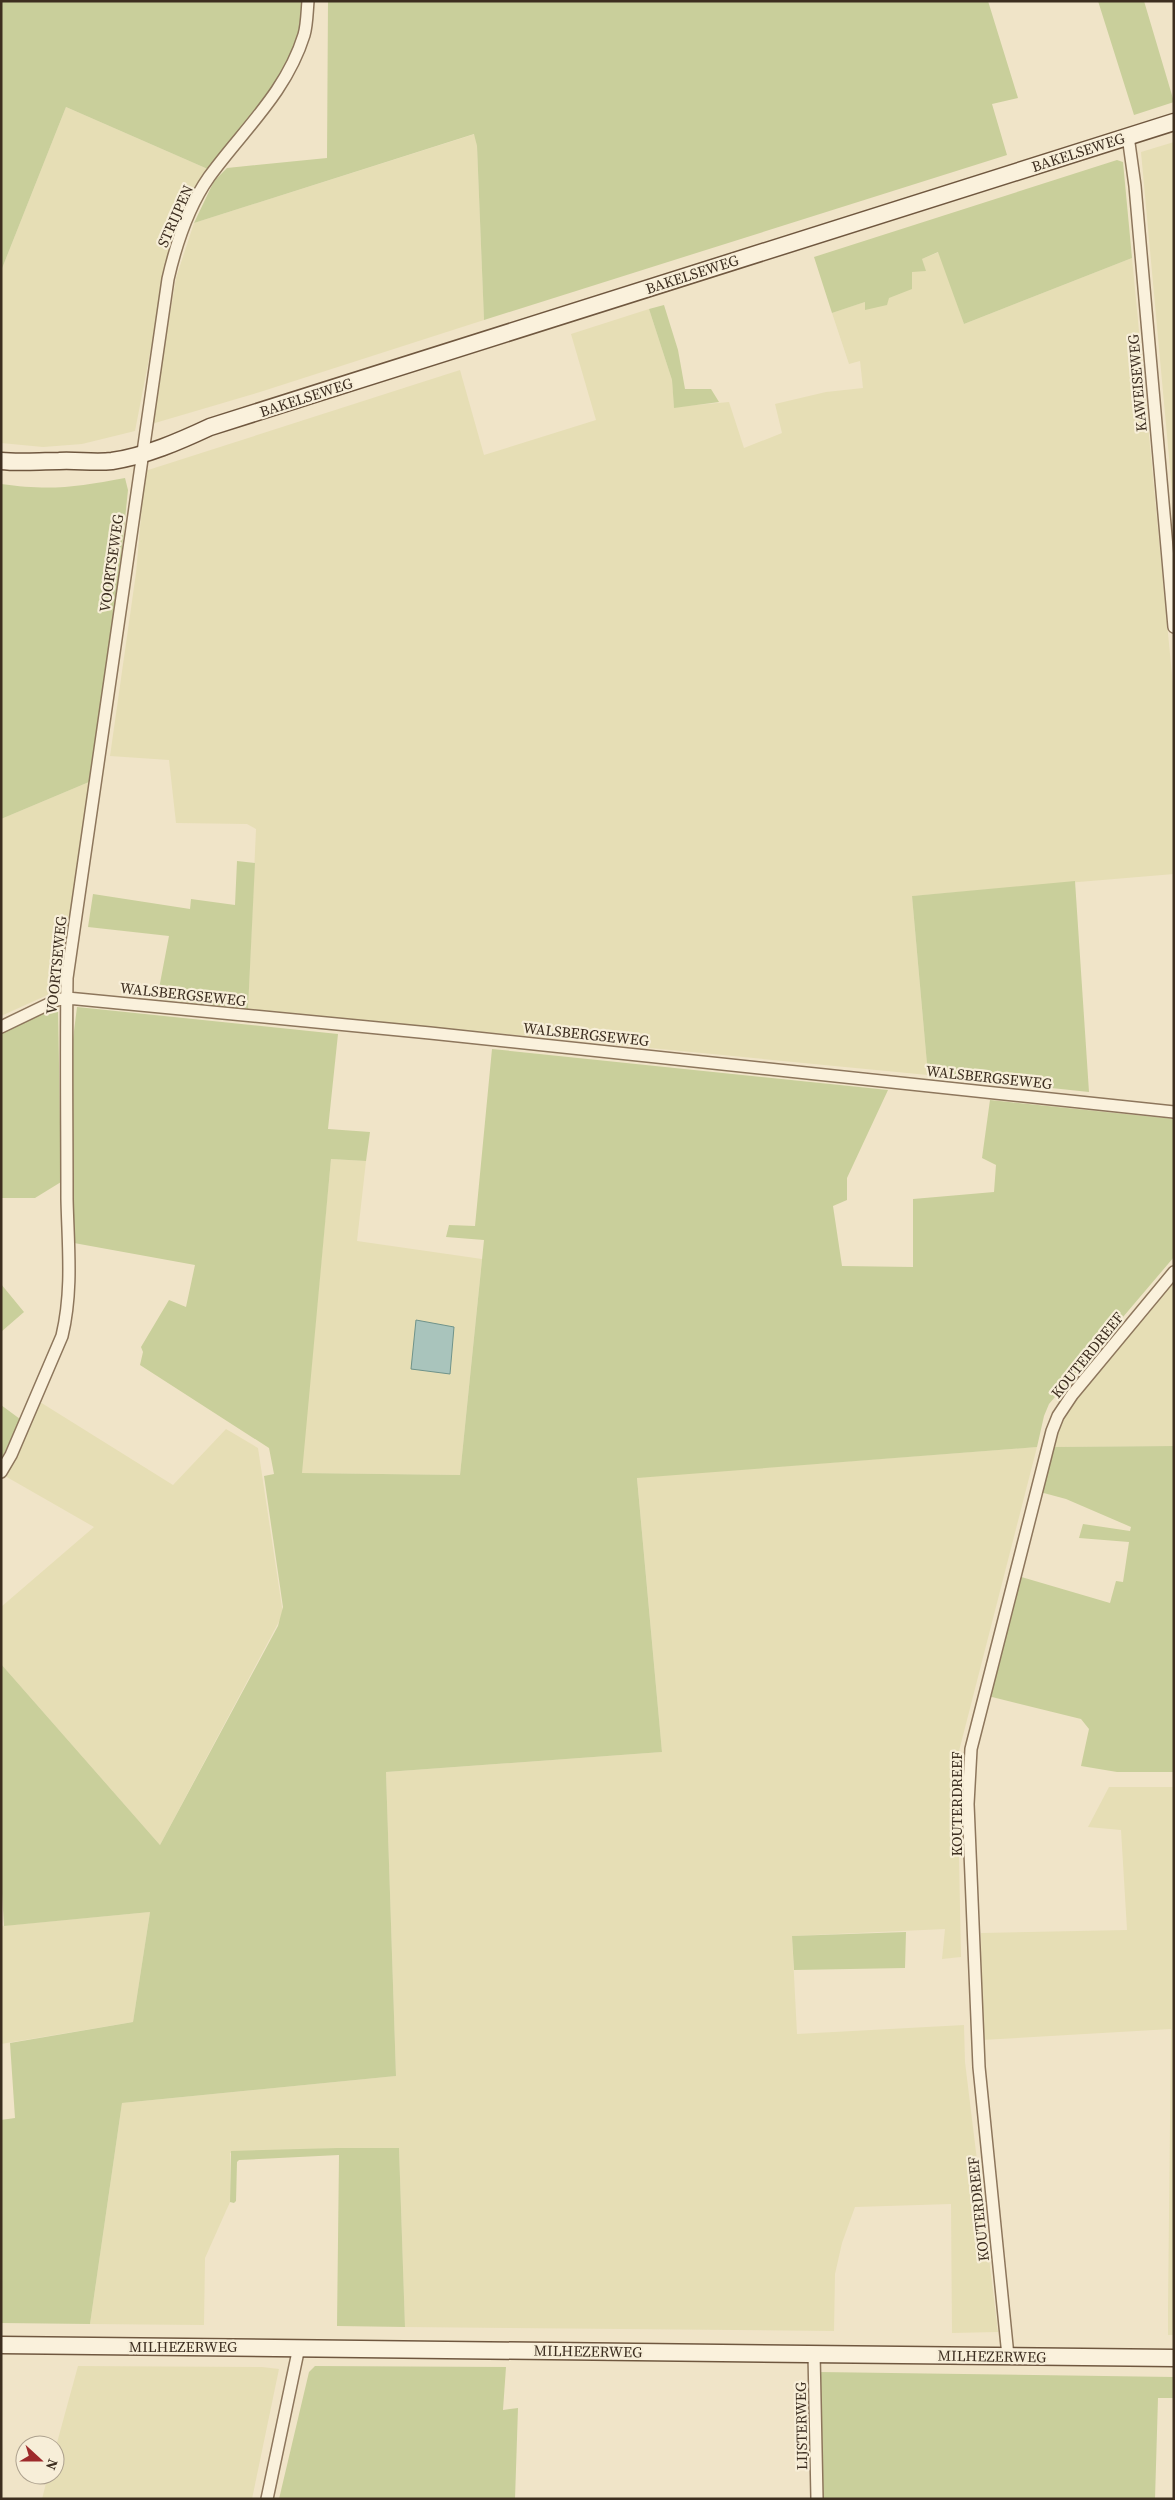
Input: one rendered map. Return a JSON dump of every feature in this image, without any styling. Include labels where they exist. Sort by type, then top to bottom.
[{"type":"main road","name":"BAKELSEWEG","points":[[1,461],[18,463],[60,461],[143,447],[179,430],[210,427],[1174,122]]},
{"type":"main road","name":"MILHEZERWEG","points":[[1,2345],[1174,2358]]},
{"type":"street","name":"STRIJPEN","points":[[143,447],[168,280],[174,254],[192,207],[209,178],[267,107],[290,72],[305,34],[308,1]]},
{"type":"street","name":"KAWEISEWEG","points":[[1128,136],[1135,186],[1174,627]]},
{"type":"street","name":"VOORTSEWEG","points":[[1,1472],[11,1454],[62,1336],[67,1315],[70,1286],[67,1202],[67,978],[143,447]]},
{"type":"street","name":"WALSBERGSEWEG","points":[[1,1027],[57,1000],[67,998],[450,1035],[1174,1112]]},
{"type":"street","name":"KOUTERDREEF","points":[[1008,2356],[979,2067],[968,1804],[971,1749],[1052,1431],[1058,1416],[1072,1394],[1174,1272]]},
{"type":"street","points":[[267,2499],[300,2347]]},
{"type":"street","name":"LIJSTERWEG","points":[[814,2354],[817,2499]]},
{"type":"shaded area","points":[[66,107],[210,170],[159,307],[135,431],[82,444],[43,447],[1,443],[1,271]]},
{"type":"shaded area","points":[[475,134],[484,320],[260,392],[155,423],[152,420],[176,278],[194,223]]},
{"type":"shaded area","points":[[1174,142],[1174,512],[1141,152]]},
{"type":"shaded area","points":[[939,252],[964,324],[1132,258],[1174,696],[1174,874],[912,896],[928,1075],[248,1009],[256,829],[247,824],[176,823],[169,760],[110,756],[136,573],[145,471],[460,370],[484,455],[596,420],[571,334],[649,309],[672,380],[674,407],[729,402],[744,448],[782,433],[775,404],[826,392],[863,388],[860,361],[849,364],[832,313],[865,302],[865,310],[888,298],[922,259]]},
{"type":"shaded area","points":[[89,782],[83,845],[61,980],[54,992],[1,1016],[1,819]]},
{"type":"shaded area","points":[[331,1159],[366,1161],[357,1241],[482,1259],[460,1475],[301,1473]]},
{"type":"shaded area","points":[[1174,1279],[1174,1446],[1052,1447],[1063,1413]]},
{"type":"shaded area","points":[[40,1402],[173,1485],[226,1429],[258,1448],[283,1614],[160,1845],[1,1664],[1,1607],[94,1527],[5,1476],[24,1441]]},
{"type":"shaded area","points":[[1037,1447],[957,1759],[961,1957],[942,1959],[945,1929],[792,1936],[797,2034],[964,2025],[965,2062],[998,2332],[952,2333],[951,2204],[855,2207],[842,2243],[835,2274],[834,2331],[405,2327],[399,2148],[337,2148],[230,2153],[230,2202],[205,2258],[204,2325],[90,2324],[122,2103],[396,2076],[386,1772],[662,1752],[637,1477]]},
{"type":"shaded area","points":[[1109,1787],[1174,1787],[1174,2335],[1168,2335],[1171,2029],[982,2040],[981,1933],[1127,1930],[1121,1830],[1088,1827]]},
{"type":"shaded area","points":[[150,1912],[133,2022],[1,2044],[1,1926]]},
{"type":"shaded area","points":[[78,2366],[262,2367],[279,2369],[252,2499],[42,2499],[46,2485],[65,2485],[65,2435],[59,2435]]},
{"type":"green space","points":[[1,1],[302,1],[295,49],[284,75],[210,170],[66,107],[1,271]]},
{"type":"green space","points":[[328,1],[988,1],[1018,98],[992,104],[1007,155],[484,320],[477,146],[474,134],[194,223],[214,181],[227,168],[327,158]]},
{"type":"green space","points":[[1098,1],[1144,1],[1174,102],[1134,115]]},
{"type":"green space","points":[[1117,160],[1123,162],[1132,258],[964,324],[938,252],[922,259],[926,271],[912,272],[912,289],[889,298],[887,305],[865,310],[865,302],[832,313],[814,257]]},
{"type":"green space","points":[[664,305],[678,350],[685,389],[711,389],[719,402],[674,408],[672,380],[649,309]]},
{"type":"green space","points":[[125,478],[128,490],[114,626],[89,782],[1,819],[1,484],[49,488],[92,484]]},
{"type":"green space","points":[[237,861],[255,863],[248,1009],[157,999],[169,936],[88,927],[93,894],[190,909],[191,899],[235,905]]},
{"type":"green space","points":[[1075,881],[1089,1092],[928,1075],[912,896]]},
{"type":"green space","points":[[58,1006],[61,1182],[35,1198],[1,1198],[1,1030]]},
{"type":"green space","points":[[77,1007],[338,1034],[328,1129],[370,1132],[366,1161],[331,1159],[302,1473],[460,1475],[484,1240],[446,1237],[449,1225],[475,1226],[492,1049],[888,1090],[847,1178],[847,1200],[833,1206],[842,1266],[913,1267],[913,1199],[994,1192],[996,1165],[982,1158],[990,1100],[1174,1119],[1174,1257],[1049,1404],[1044,1416],[1037,1447],[637,1478],[662,1752],[386,1772],[396,2076],[122,2103],[90,2324],[1,2323],[1,2120],[15,2118],[10,2043],[133,2022],[150,1912],[4,1926],[1,1877],[1,1664],[160,1845],[278,1626],[283,1607],[264,1476],[274,1474],[269,1448],[140,1365],[143,1352],[141,1347],[169,1300],[186,1307],[195,1265],[74,1243],[72,1047]]},
{"type":"green space","points":[[1,1284],[24,1312],[1,1332]]},
{"type":"green space","points":[[1,1405],[20,1419],[1,1460]]},
{"type":"green space","points":[[1174,1446],[1174,1772],[1117,1772],[1081,1766],[1089,1729],[1081,1719],[988,1696],[1018,1576],[1110,1603],[1116,1581],[1123,1582],[1129,1542],[1079,1538],[1083,1524],[1130,1531],[1131,1527],[1066,1499],[1040,1492],[1052,1447]]},
{"type":"green space","points":[[906,1932],[905,1968],[794,1970],[792,1936]]},
{"type":"green space","points":[[399,2148],[405,2327],[337,2326],[339,2155],[239,2160],[237,2162],[236,2201],[234,2203],[230,2202],[231,2151]]},
{"type":"green space","points":[[315,2366],[506,2367],[503,2410],[518,2408],[515,2499],[279,2499],[309,2372]]},
{"type":"green space","points":[[819,2372],[1174,2377],[1174,2398],[1158,2398],[1155,2499],[820,2499]]},
{"type":"water","points":[[416,1320],[454,1327],[450,1374],[411,1369]]}]
